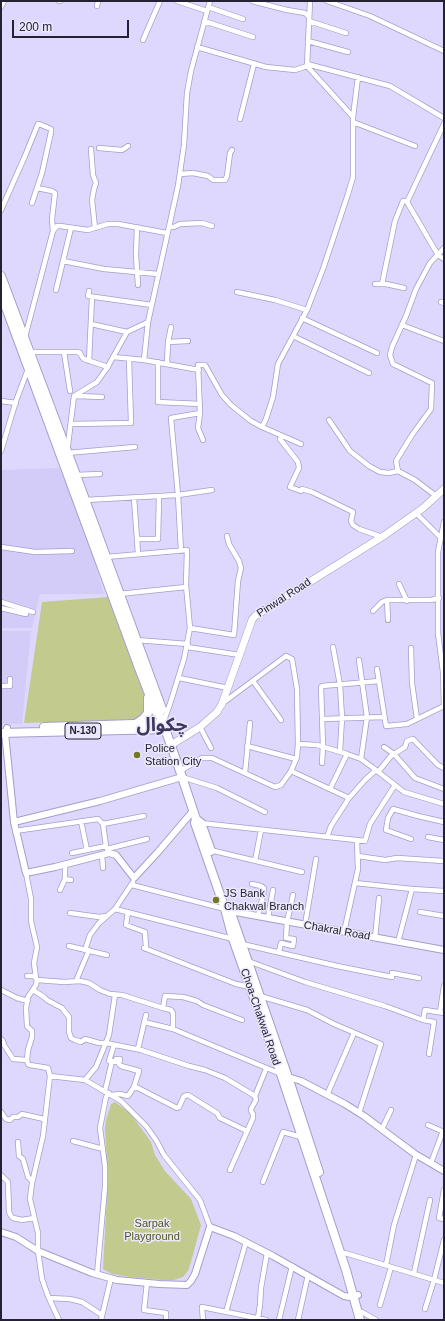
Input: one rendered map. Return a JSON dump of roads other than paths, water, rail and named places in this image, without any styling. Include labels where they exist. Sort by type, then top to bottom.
[{"type":"highway","points":[[1,276],[162,709],[159,714]]},
{"type":"highway","points":[[1,294],[146,685],[149,700],[148,711],[145,718],[136,724]]},
{"type":"highway","name":"Choa-Chakwal Road","points":[[146,685],[156,712],[159,714],[164,726],[197,817],[196,824],[228,910],[233,939],[284,1076],[301,1137],[356,1296],[360,1320]]},
{"type":"highway","name":"N-130","points":[[4,730],[136,724],[164,726]]},
{"type":"highway","name":"N-130","points":[[4,730],[164,726]]},
{"type":"highway","points":[[197,817],[210,850],[228,910],[242,944],[260,996],[284,1076],[345,1253],[356,1296],[364,1316]]},
{"type":"main road","name":"Pinwal Road","points":[[171,745],[200,727],[217,712],[222,704],[252,620],[255,616],[382,537],[444,489]]},
{"type":"street","points":[[1,7],[4,1]]},
{"type":"street","points":[[143,40],[160,1]]},
{"type":"street","points":[[177,1],[243,19]]},
{"type":"street","points":[[144,360],[148,322],[180,174],[184,145],[187,93],[197,47],[210,1]]},
{"type":"street","points":[[252,1],[305,13],[309,19],[346,33]]},
{"type":"street","points":[[310,1],[307,65],[353,120],[415,146]]},
{"type":"street","points":[[327,1],[370,16],[444,51]]},
{"type":"street","points":[[204,21],[253,37]]},
{"type":"street","points":[[308,41],[348,52]]},
{"type":"street","points":[[197,47],[266,67],[295,70],[307,65],[390,86],[444,118]]},
{"type":"street","points":[[240,119],[254,64]]},
{"type":"street","points":[[262,427],[273,397],[278,364],[307,310],[337,229],[353,177],[353,120],[358,77]]},
{"type":"street","points":[[1,210],[39,124],[51,129],[51,132],[42,173],[32,202]]},
{"type":"street","points":[[444,124],[407,202],[438,255],[444,259]]},
{"type":"street","points":[[99,148],[122,150],[128,146]]},
{"type":"street","points":[[91,148],[93,176],[96,183],[92,200],[95,228]]},
{"type":"street","points":[[113,150],[114,156]]},
{"type":"street","points":[[180,174],[194,173],[208,176],[213,180],[225,180],[227,176],[230,153],[232,150]]},
{"type":"street","points":[[24,339],[53,231],[52,219],[56,193],[36,188]]},
{"type":"street","points":[[404,288],[386,284],[375,284],[382,284],[395,221],[403,201],[406,201]]},
{"type":"street","points":[[169,227],[174,227],[180,224],[202,223],[212,226]]},
{"type":"street","points":[[53,231],[57,226],[88,230],[108,224],[118,224],[167,234]]},
{"type":"street","points":[[56,290],[71,228]]},
{"type":"street","points":[[137,228],[138,285]]},
{"type":"street","points":[[436,496],[415,480],[398,470],[396,461],[430,409],[432,383],[393,364],[390,355],[416,289],[430,263],[444,248]]},
{"type":"street","points":[[63,261],[104,268],[158,274]]},
{"type":"street","points":[[89,291],[88,296],[92,297],[152,305]]},
{"type":"street","points":[[237,292],[275,300],[307,310]]},
{"type":"street","points":[[89,361],[92,297]]},
{"type":"street","points":[[302,318],[377,353]]},
{"type":"street","points":[[74,396],[97,382],[108,367],[127,332],[148,322]]},
{"type":"street","points":[[91,324],[127,332]]},
{"type":"street","points":[[402,325],[444,341]]},
{"type":"street","points":[[167,364],[168,342],[171,327]]},
{"type":"street","points":[[292,336],[369,373]]},
{"type":"street","points":[[168,342],[188,341]]},
{"type":"street","points":[[29,352],[77,352],[80,353],[82,358],[108,367]]},
{"type":"street","points":[[64,352],[70,391]]},
{"type":"street","points":[[113,357],[158,362],[198,370]]},
{"type":"street","points":[[71,424],[130,422],[129,359]]},
{"type":"street","points":[[158,362],[158,402],[200,404]]},
{"type":"street","points":[[203,440],[198,428],[200,404],[198,365],[205,365],[222,395],[251,421],[301,444]]},
{"type":"street","points":[[1,451],[29,367]]},
{"type":"street","points":[[74,396],[67,453],[135,447]]},
{"type":"street","points":[[74,396],[102,397]]},
{"type":"street","points":[[1,401],[16,403]]},
{"type":"street","points":[[180,550],[178,496],[171,418],[200,413]]},
{"type":"street","points":[[329,420],[350,451],[369,466],[380,472],[389,474],[398,470]]},
{"type":"street","points":[[280,440],[298,462],[299,468],[290,487],[301,491],[302,489],[312,492],[353,512],[351,521],[353,525],[359,529],[382,537]]},
{"type":"street","points":[[76,475],[100,474]]},
{"type":"street","points":[[85,500],[178,496],[212,490]]},
{"type":"street","points":[[137,539],[158,539],[158,497]]},
{"type":"street","points":[[134,498],[138,554]]},
{"type":"street","points":[[416,512],[442,537]]},
{"type":"street","points":[[377,669],[385,724],[388,726],[407,724],[444,706],[442,646],[438,622],[438,598],[441,584],[438,552],[444,522]]},
{"type":"street","points":[[190,628],[234,635],[237,594],[241,568],[239,560],[229,544],[227,536]]},
{"type":"street","points":[[1,548],[35,552],[72,551]]},
{"type":"street","points":[[106,557],[187,550],[186,587],[190,628],[179,678],[164,726]]},
{"type":"street","points":[[400,584],[406,601]]},
{"type":"street","points":[[120,594],[186,587]]},
{"type":"street","points":[[373,611],[382,602],[387,600],[406,601],[431,600],[438,598]]},
{"type":"street","points":[[387,600],[388,620]]},
{"type":"street","points":[[1,602],[33,612]]},
{"type":"street","points":[[1,608],[26,614]]},
{"type":"street","points":[[438,622],[444,623]]},
{"type":"street","points":[[136,640],[187,646],[240,655]]},
{"type":"street","points":[[333,647],[340,685],[342,718],[340,751]]},
{"type":"street","points":[[411,648],[412,683],[417,719]]},
{"type":"street","points":[[14,822],[100,801],[181,774],[206,757],[212,758],[274,787],[281,785],[291,771],[296,759],[298,744],[297,689],[292,659],[286,656],[222,704]]},
{"type":"street","points":[[359,660],[367,717],[361,760]]},
{"type":"street","points":[[179,678],[228,688]]},
{"type":"street","points":[[1,686],[10,686],[10,679]]},
{"type":"street","points":[[253,681],[281,720]]},
{"type":"street","points":[[322,763],[323,719],[321,687],[379,682]]},
{"type":"street","points":[[323,719],[384,717]]},
{"type":"street","points":[[245,773],[250,723]]},
{"type":"street","points":[[200,727],[211,748]]},
{"type":"street","points":[[4,730],[15,831],[31,899],[32,921],[36,947],[34,963],[37,979],[26,1008],[27,1026],[32,1030],[27,1060],[28,1064],[30,1065],[48,1068],[50,1076],[42,1144],[32,1181],[30,1199],[38,1233],[38,1251],[42,1279],[59,1320]]},
{"type":"street","points":[[327,837],[331,826],[349,798],[390,756],[406,747],[407,741],[413,739],[438,765],[444,768]]},
{"type":"street","points":[[298,744],[323,746],[340,751],[361,760],[404,792],[444,804]]},
{"type":"street","points":[[247,746],[296,759]]},
{"type":"street","points":[[384,747],[394,754],[415,778],[444,789]]},
{"type":"street","points":[[330,789],[347,754]]},
{"type":"street","points":[[291,771],[349,798]]},
{"type":"street","points":[[181,774],[217,788],[264,812]]},
{"type":"street","points":[[76,981],[87,950],[90,935],[98,923],[116,909],[132,885],[134,878],[158,852],[197,817],[261,830],[365,841],[370,824],[395,784]]},
{"type":"street","points":[[411,839],[386,830],[388,818],[393,809],[444,822]]},
{"type":"street","points":[[103,824],[144,816]]},
{"type":"street","points":[[15,831],[98,819],[103,824],[106,846]]},
{"type":"street","points":[[81,821],[87,850]]},
{"type":"street","points":[[255,861],[261,830]]},
{"type":"street","points":[[428,837],[444,840]]},
{"type":"street","points":[[72,853],[106,846],[107,849],[147,839]]},
{"type":"street","points":[[344,932],[358,869],[357,840]]},
{"type":"street","points":[[210,850],[302,872]]},
{"type":"street","points":[[26,873],[65,865],[109,853],[116,855],[134,878]]},
{"type":"street","points":[[102,855],[103,868]]},
{"type":"street","points":[[358,856],[385,860],[398,858],[444,861]]},
{"type":"street","points":[[304,925],[316,859]]},
{"type":"street","points":[[60,890],[65,879],[65,865]]},
{"type":"street","points":[[65,879],[71,880]]},
{"type":"street","points":[[355,883],[444,891]]},
{"type":"street","points":[[252,884],[264,888],[258,916]]},
{"type":"street","points":[[132,885],[228,910]]},
{"type":"street","points":[[398,942],[412,889]]},
{"type":"street","points":[[268,918],[273,890]]},
{"type":"street","points":[[279,952],[281,943],[293,946],[294,939],[286,938],[287,922],[293,895]]},
{"type":"street","points":[[375,938],[379,898]]},
{"type":"street","points":[[116,909],[233,939]]},
{"type":"street","name":"Chakral Road","points":[[228,910],[444,950]]},
{"type":"street","points":[[128,912],[126,925],[145,932],[145,948],[236,984],[250,987]]},
{"type":"street","points":[[420,912],[444,916]]},
{"type":"street","points":[[70,913],[99,917],[107,916]]},
{"type":"street","points":[[242,944],[392,977],[392,973],[420,978]]},
{"type":"street","points":[[69,946],[107,955]]},
{"type":"street","points":[[248,961],[305,982],[385,1006],[423,1020],[434,1022],[429,1054]]},
{"type":"street","points":[[27,976],[37,979],[64,982],[80,981],[115,995],[122,995],[173,1011],[173,1029]]},
{"type":"street","points":[[423,1020],[425,1010],[442,1013],[444,986]]},
{"type":"street","points":[[1,990],[17,998],[28,1001]]},
{"type":"street","points":[[33,990],[62,1008],[67,1014],[69,1017],[69,1032],[71,1038],[81,1042],[85,1039],[99,1043],[138,1049],[205,1070],[225,1078],[255,1096]]},
{"type":"street","points":[[85,1080],[96,1067],[109,1035],[115,995]]},
{"type":"street","points":[[163,1008],[165,996],[183,997],[231,1014],[242,1020]]},
{"type":"street","points":[[260,996],[307,1010],[354,1033],[381,1044],[359,1113]]},
{"type":"street","points":[[138,1049],[146,1015]]},
{"type":"street","points":[[144,1022],[173,1029],[266,1069],[300,1081],[359,1113],[416,1155],[444,1171]]},
{"type":"street","points":[[327,1095],[354,1033]]},
{"type":"street","points":[[1,1040],[4,1041],[4,1045],[13,1058],[27,1060]]},
{"type":"street","points":[[97,1275],[105,1187],[104,1149],[100,1128],[108,1093],[110,1062],[114,1045]]},
{"type":"street","points":[[100,1057],[110,1062],[116,1062],[116,1058],[120,1059],[119,1064],[121,1066],[139,1071],[134,1086],[128,1096],[108,1093]]},
{"type":"street","points":[[230,1170],[254,1116],[251,1112],[256,1100],[255,1096],[266,1069]]},
{"type":"street","points":[[1,1232],[16,1237],[38,1251],[97,1275],[147,1283],[186,1285],[191,1281],[195,1274],[210,1227],[200,1200],[164,1155],[146,1126],[120,1101],[85,1080],[50,1076]]},
{"type":"street","points":[[134,1086],[178,1108],[184,1096],[188,1095],[217,1113],[220,1118],[247,1131]]},
{"type":"street","points":[[382,1129],[391,1110]]},
{"type":"street","points":[[1,1112],[6,1119],[10,1120],[22,1114],[44,1119]]},
{"type":"street","points":[[428,1125],[444,1131],[431,1163]]},
{"type":"street","points":[[263,1182],[282,1133],[286,1132],[301,1137]]},
{"type":"street","points":[[73,1141],[104,1149]]},
{"type":"street","points":[[18,1142],[19,1156],[22,1157],[25,1162],[28,1178],[32,1181]]},
{"type":"street","points":[[380,1305],[394,1225],[416,1155]]},
{"type":"street","points":[[1,1175],[8,1182],[9,1212],[11,1216],[22,1220],[34,1218]]},
{"type":"street","points":[[444,1190],[438,1218],[444,1219]]},
{"type":"street","points":[[414,1273],[430,1200]]},
{"type":"street","points":[[210,1227],[246,1242],[344,1296],[356,1296]]},
{"type":"street","points":[[425,1309],[444,1240]]},
{"type":"street","points":[[226,1312],[246,1242]]},
{"type":"street","points":[[258,1318],[267,1253]]},
{"type":"street","points":[[345,1253],[444,1283]]},
{"type":"street","points":[[279,1320],[292,1266]]},
{"type":"street","points":[[298,1320],[308,1275]]},
{"type":"street","points":[[49,1298],[70,1299],[82,1302],[101,1317],[111,1278]]},
{"type":"street","points":[[147,1283],[144,1310],[166,1313],[166,1320]]},
{"type":"street","points":[[203,1320],[202,1307],[266,1320]]},
{"type":"street","points":[[364,1316],[376,1320]]},
{"type":"place","name":"Police Station City","points":[[137,755]]},
{"type":"place","name":"JS Bank Chakwal Branch","points":[[216,900]]},
{"type":"district","name":"چکوال","points":[[162,726]]},
{"type":"park label","name":"Sarpak Playground","points":[[152,1230]]}]
